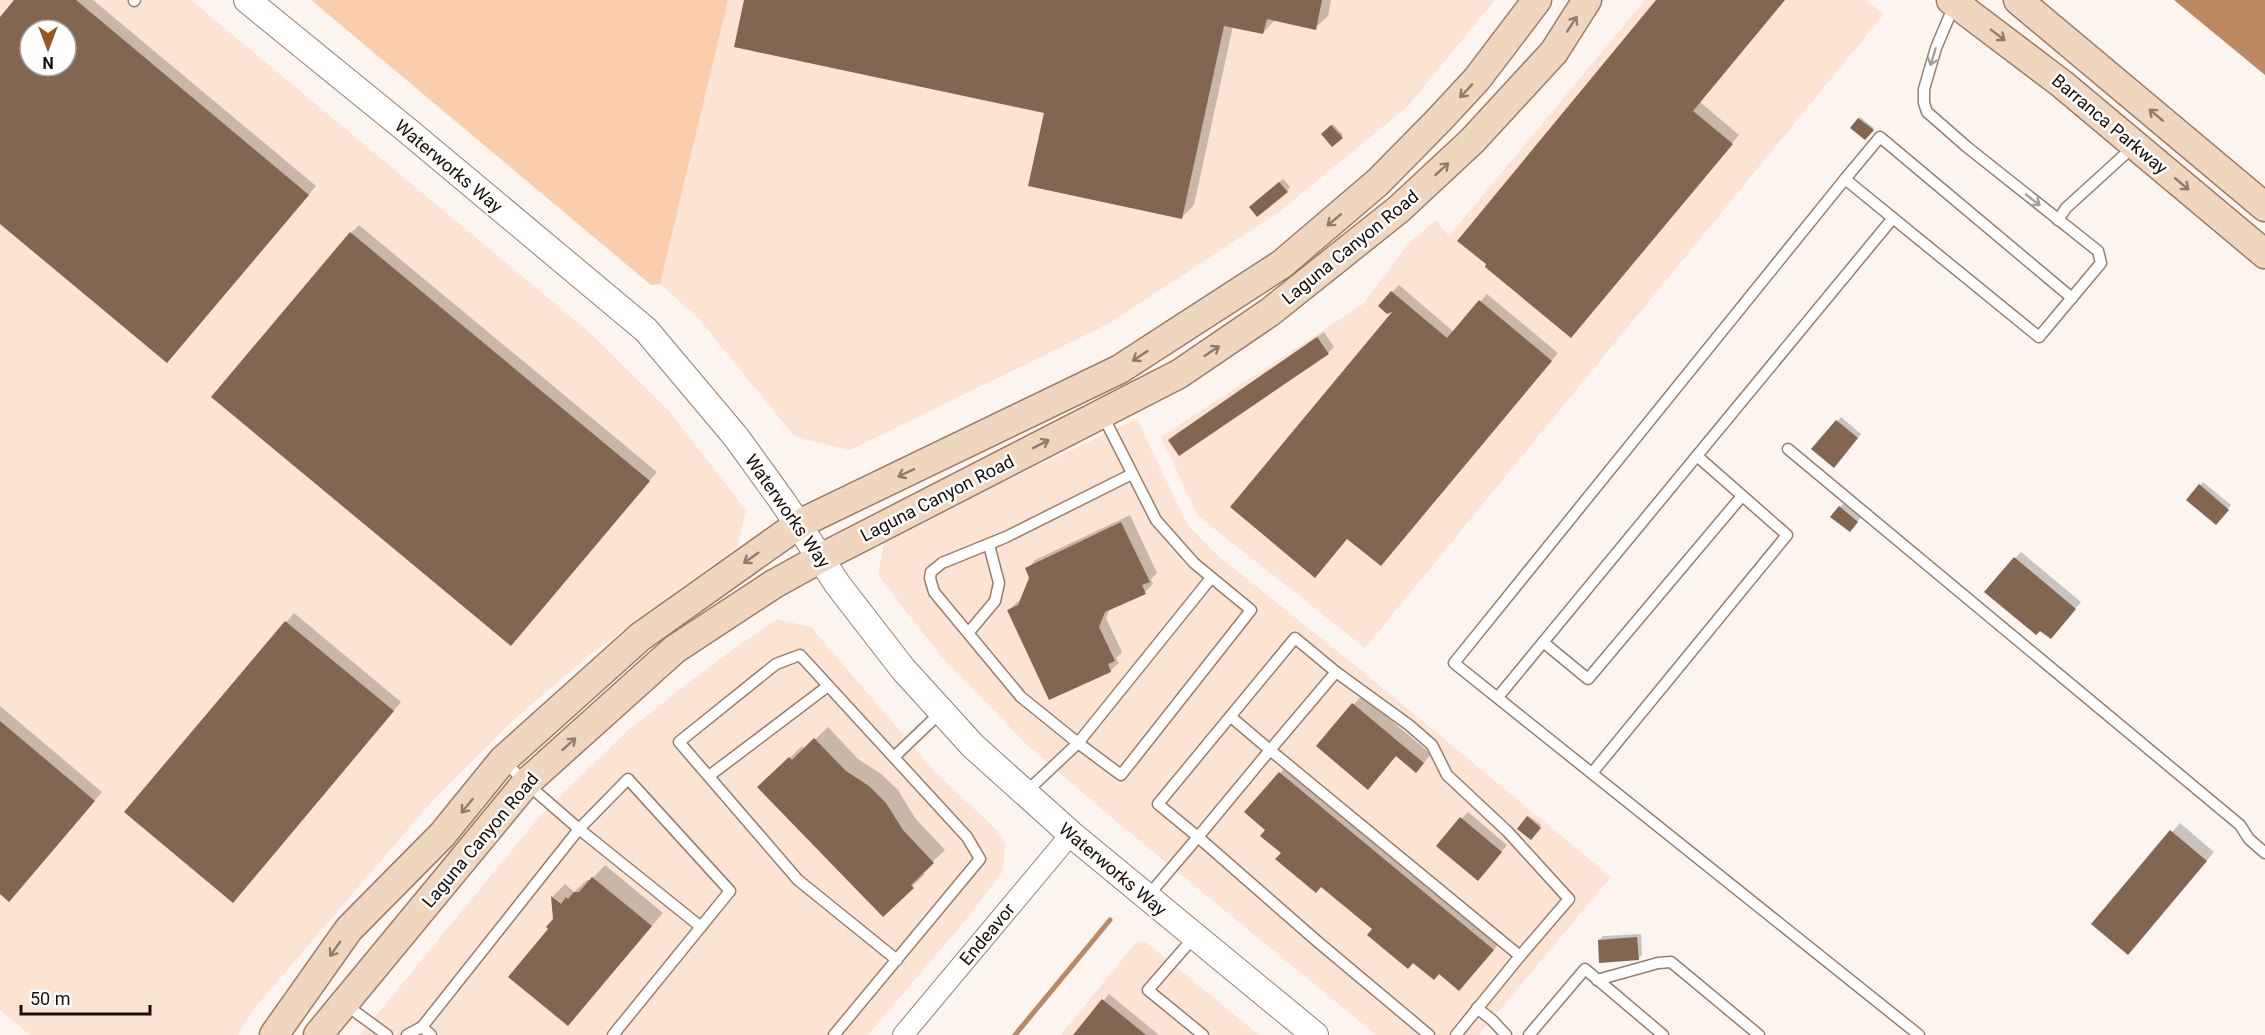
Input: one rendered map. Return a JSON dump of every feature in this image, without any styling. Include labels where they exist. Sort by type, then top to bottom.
[{"type":"main road","name":"Laguna Canyon Road","points":[[274,1035],[349,929],[442,835],[504,760],[640,637],[799,524],[1120,369],[1282,264],[1378,182],[1438,121],[1477,79],[1538,0]]},
{"type":"main road","name":"Laguna Canyon Road","points":[[318,1035],[526,783],[675,649],[774,585],[821,558],[1179,374],[1270,312],[1399,209],[1472,141],[1554,52],[1587,0]]},
{"type":"main road","name":"Barranca Parkway","points":[[2018,0],[2265,207]]},
{"type":"main road","name":"Barranca Parkway","points":[[1953,2],[2062,84],[2265,254]]},
{"type":"street","name":"Waterworks Way","points":[[247,0],[408,130],[646,330],[736,437],[799,524],[838,585],[903,669],[972,746],[1071,834],[1315,1035]]},
{"type":"street","name":"Endeavor","points":[[903,1035],[1071,834]]},
{"type":"lane","points":[[1845,179],[2039,337],[2101,263],[2098,251],[1967,147],[1927,112],[1923,89],[1953,2]]},
{"type":"lane","points":[[1919,1035],[1454,663],[1880,137],[2072,298]]},
{"type":"lane","points":[[2058,219],[2066,208],[2135,145]]},
{"type":"lane","points":[[1497,698],[1893,218]]},
{"type":"lane","points":[[1101,413],[1156,520],[1194,563],[1251,610],[1121,775],[1021,697],[934,592],[930,578],[934,569],[942,563],[988,545],[1132,474]]},
{"type":"lane","points":[[1788,449],[2240,825],[2249,839],[2265,852]]},
{"type":"lane","points":[[1592,773],[1787,535],[1697,456]]},
{"type":"lane","points":[[1544,642],[1588,679],[1742,496]]},
{"type":"lane","points":[[969,632],[995,601],[999,583],[988,545]]},
{"type":"lane","points":[[1024,794],[1078,743],[1211,578]]},
{"type":"lane","points":[[1429,1035],[1158,804],[1295,638],[1432,745],[1447,775],[1508,832],[1569,898],[1456,1035]]},
{"type":"lane","points":[[834,1035],[897,960],[980,859],[967,837],[800,655],[776,664],[679,741],[798,880],[897,960]]},
{"type":"lane","points":[[1147,897],[1336,672]]},
{"type":"lane","points":[[709,776],[828,686]]},
{"type":"lane","points":[[894,757],[941,712]]},
{"type":"lane","points":[[1231,717],[1520,956]]},
{"type":"lane","points":[[504,760],[526,783],[579,829],[700,927]]},
{"type":"lane","points":[[407,1035],[422,1027],[579,829],[628,779],[730,891],[613,1035]]},
{"type":"lane","points":[[1195,936],[1148,990],[1203,1035]]},
{"type":"lane","points":[[1597,980],[1658,963],[1671,962],[1759,1035]]},
{"type":"lane","points":[[1529,1035],[1585,969],[1663,1035]]},
{"type":"lane","points":[[343,1002],[387,1035]]},
{"type":"lane","points":[[1477,1008],[1506,1035]]},
{"type":"lane","points":[[422,1027],[431,1035]]},
{"type":"shaded area","points":[[0,0],[191,0],[589,332],[669,411],[746,510],[737,547],[587,657],[512,721],[433,800],[253,1010],[238,1035],[30,1035],[0,1010]]},
{"type":"shaded area","points":[[311,0],[728,0],[660,284],[651,285]]},
{"type":"shaded area","points":[[728,0],[1495,0],[1407,107],[1279,212],[1108,324],[850,450],[795,437],[699,319],[660,284]]},
{"type":"shaded area","points":[[1645,0],[1866,0],[1884,14],[1365,648],[1197,515],[1161,437],[1363,304],[1409,243],[1436,220],[1449,236]]},
{"type":"shaded area","points":[[2174,0],[2265,0],[2265,75]]},
{"type":"shaded area","points":[[1137,419],[1187,524],[1216,554],[1373,680],[1611,877],[1479,1035],[1376,1035],[1027,745],[940,655],[878,575],[885,538]]},
{"type":"shaded area","points":[[777,619],[811,627],[935,772],[996,829],[1005,844],[1003,871],[969,916],[868,1035],[360,1035],[540,816],[626,732],[711,665]]},
{"type":"shaded area","points":[[1137,941],[1147,943],[1259,1035],[1061,1035]]},
{"type":"building","points":[[14,0],[76,0],[309,195],[167,363],[0,224],[0,17]]},
{"type":"building","points":[[744,0],[1322,0],[1316,30],[1267,19],[1263,34],[1224,26],[1182,219],[1028,186],[1044,113],[734,47]]},
{"type":"building","points":[[1656,0],[1785,0],[1693,111],[1733,144],[1571,338],[1457,241]]},
{"type":"building","points":[[1858,118],[1874,130],[1865,140],[1850,128]]},
{"type":"building","points":[[1331,125],[1343,138],[1332,147],[1321,134]]},
{"type":"building","points":[[1279,182],[1288,192],[1257,217],[1249,207]]},
{"type":"building","points":[[350,232],[650,481],[511,646],[211,397]]},
{"type":"building","points":[[1391,291],[1447,338],[1479,300],[1552,361],[1381,566],[1347,539],[1315,578],[1230,507],[1392,312],[1387,314],[1378,306]]},
{"type":"building","points":[[1317,337],[1329,354],[1179,456],[1168,440]]},
{"type":"building","points":[[1836,420],[1858,438],[1834,468],[1811,449]]},
{"type":"building","points":[[2199,484],[2229,510],[2216,525],[2186,500]]},
{"type":"building","points":[[1839,506],[1858,522],[1850,532],[1830,517]]},
{"type":"building","points":[[1121,522],[1150,582],[1142,585],[1146,594],[1105,612],[1099,627],[1115,661],[1108,664],[1111,672],[1049,700],[1007,610],[1018,605],[1029,578],[1025,568]]},
{"type":"building","points":[[2014,557],[2076,609],[2051,639],[2040,631],[2036,635],[1984,592]]},
{"type":"building","points":[[285,621],[394,711],[233,903],[124,812]]},
{"type":"building","points":[[1352,703],[1424,763],[1416,773],[1396,756],[1368,790],[1316,746]]},
{"type":"building","points":[[0,721],[95,801],[9,902],[0,894]]},
{"type":"building","points":[[814,738],[846,771],[869,786],[886,803],[903,830],[934,863],[911,885],[914,888],[883,917],[757,787],[789,757],[792,760]]},
{"type":"building","points":[[1279,772],[1494,950],[1459,991],[1439,974],[1434,980],[1413,963],[1408,969],[1367,935],[1372,929],[1321,887],[1316,893],[1275,859],[1281,853],[1260,836],[1265,830],[1244,812]]},
{"type":"building","points":[[1527,816],[1541,828],[1531,840],[1517,829]]},
{"type":"building","points":[[1460,817],[1502,852],[1478,881],[1436,846]]},
{"type":"building","points":[[2170,830],[2207,861],[2128,955],[2091,924]]},
{"type":"building","points":[[592,877],[652,926],[568,1026],[508,977],[548,929],[546,927],[553,919],[551,896],[561,904],[566,897],[568,899],[574,892],[579,892]]},
{"type":"building","points":[[1637,937],[1639,960],[1599,963],[1598,940]]},
{"type":"building","points":[[1102,999],[1146,1035],[1073,1035]]},
{"type":"waterway","points":[[1015,1035],[1110,920]]}]
